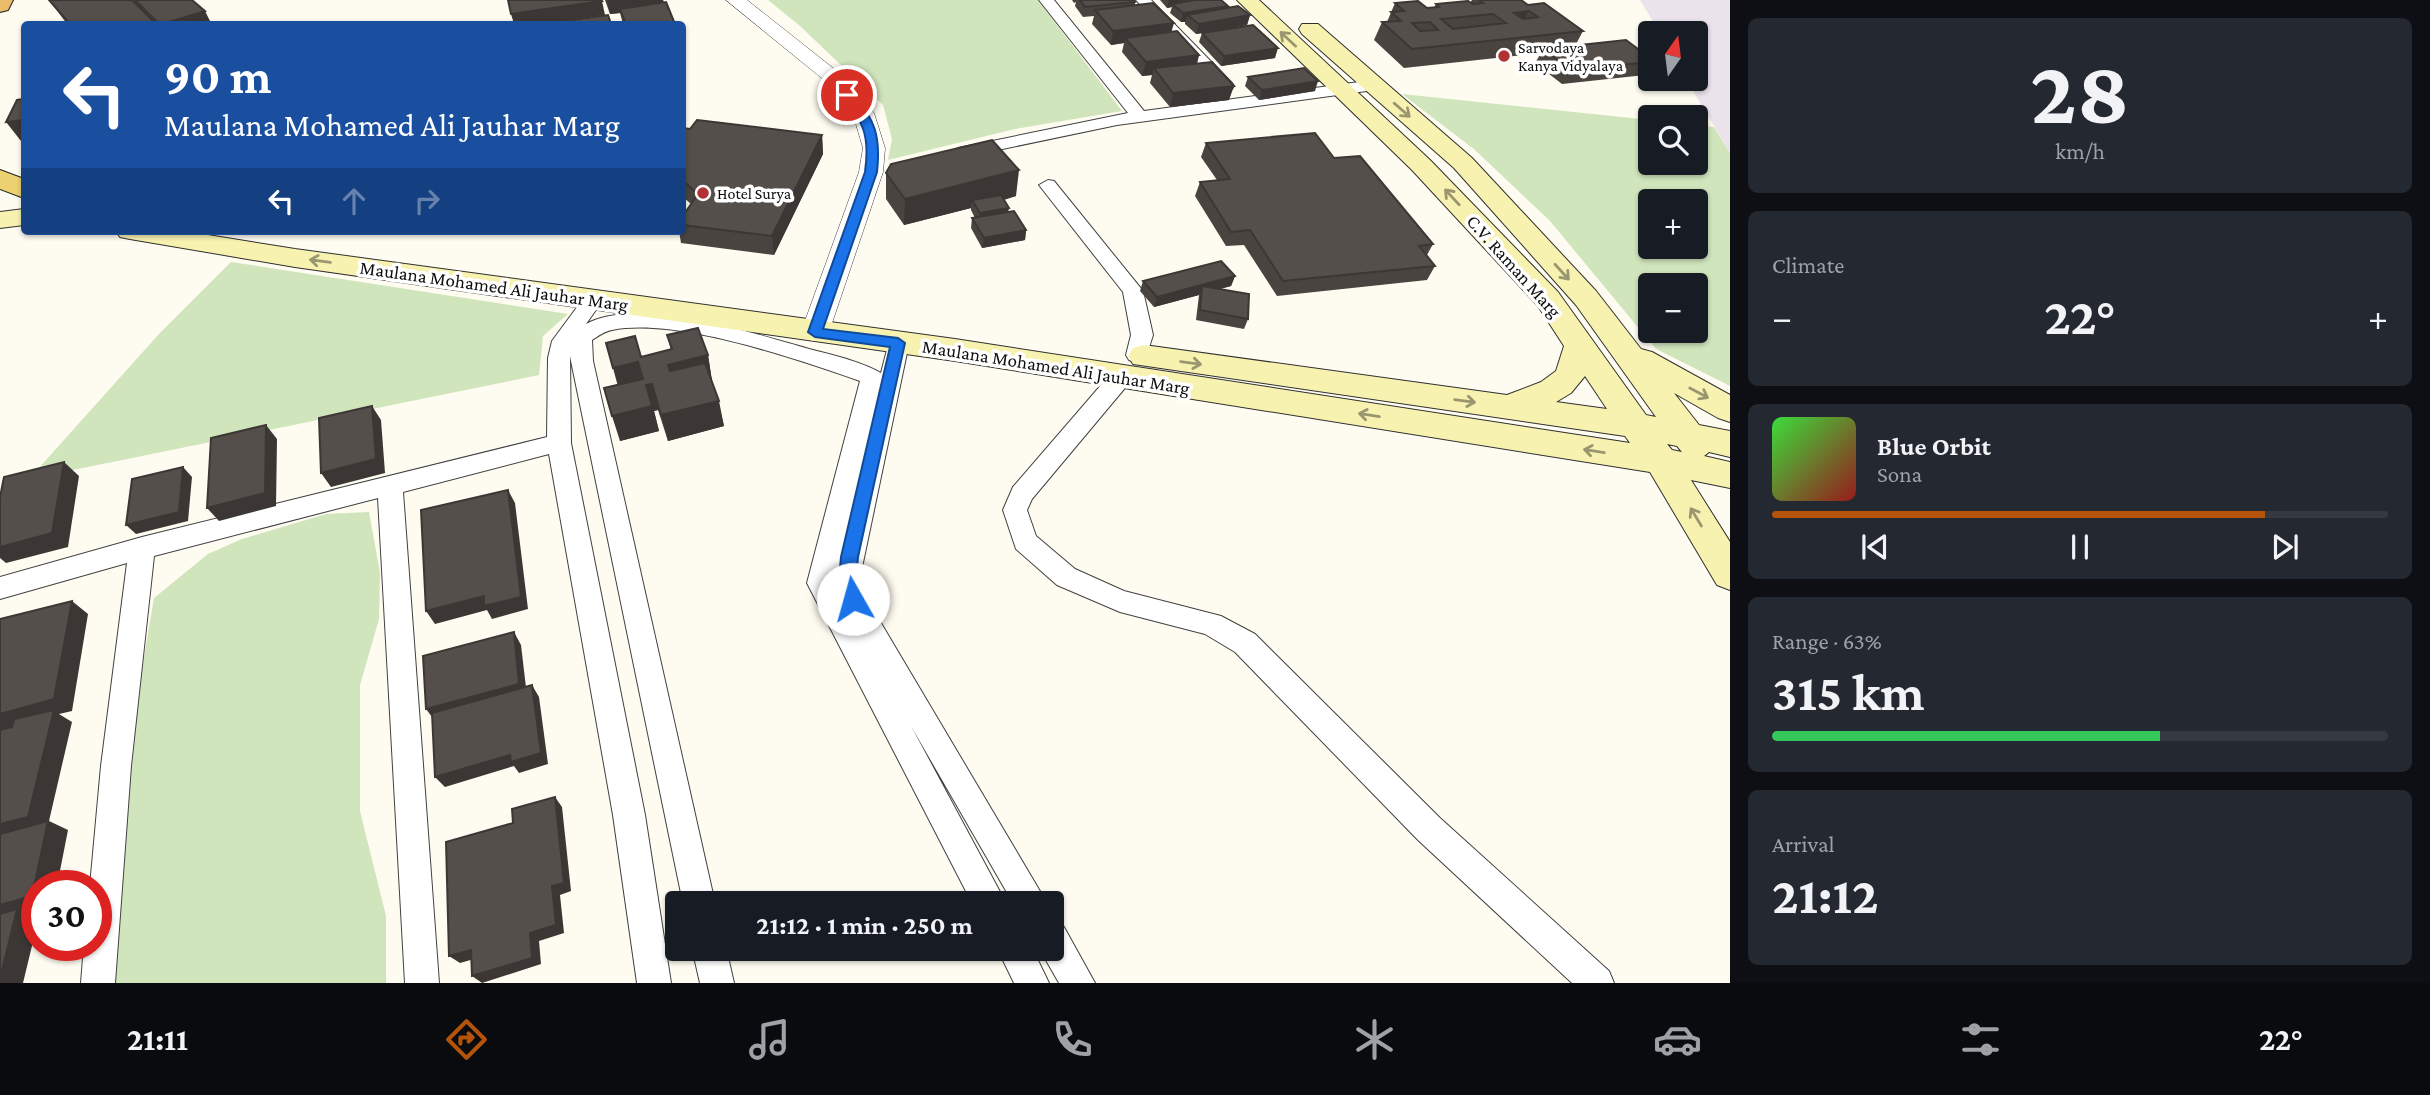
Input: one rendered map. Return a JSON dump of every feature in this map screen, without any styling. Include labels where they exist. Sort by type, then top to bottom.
[{"type":"main road","name":"C.V. Raman Marg","points":[[1247,0],[1421,165],[1548,299],[1661,461],[1730,574]]},
{"type":"main road","name":"C.V. Raman Marg","points":[[1277,0],[1463,163],[1586,298],[1690,436],[1726,471]]},
{"type":"main road","points":[[0,179],[21,188]]},
{"type":"main road","points":[[0,201],[21,199]]},
{"type":"main road","points":[[0,220],[21,217]]},
{"type":"main road","name":"Maulana Mohamed Ali Jauhar Marg","points":[[157,235],[593,300],[819,322],[898,343],[1509,407],[1636,425],[1690,436]]},
{"type":"main road","name":"Maulana Mohamed Ali Jauhar Marg","points":[[299,235],[819,322],[1130,366],[1726,471]]},
{"type":"main road","points":[[1509,407],[1549,391],[1563,382],[1572,373],[1580,345]]},
{"type":"main road","points":[[1626,352],[1730,410]]},
{"type":"street","points":[[735,0],[831,76],[863,113],[874,148],[871,172],[819,322]]},
{"type":"street","points":[[1046,0],[1138,116]]},
{"type":"street","points":[[1143,0],[1241,102]]},
{"type":"street","points":[[942,158],[1062,128],[1374,85]]},
{"type":"street","points":[[871,172],[895,167]]},
{"type":"street","points":[[1048,186],[1133,291],[1142,335],[1130,366],[1023,495],[1014,510],[1025,542],[1066,577],[1120,601],[1211,624],[1245,643],[1429,829],[1597,983]]},
{"type":"street","points":[[593,300],[563,341],[559,358],[559,443],[629,816],[651,982]]},
{"type":"street","points":[[696,891],[584,377],[584,334],[604,321],[652,320],[789,348],[872,377],[820,583],[984,891]]},
{"type":"street","points":[[898,343],[847,577],[853,599],[1024,891]]},
{"type":"street","points":[[0,588],[142,548],[559,443]]},
{"type":"street","points":[[390,487],[422,983]]},
{"type":"street","points":[[98,983],[116,766],[142,548]]},
{"type":"street","points":[[1064,959],[1078,983]]},
{"type":"street","points":[[712,961],[717,983]]},
{"type":"street","points":[[1021,961],[1032,983]]},
{"type":"shaded area","points":[[1640,0],[1730,0],[1730,153],[1708,116],[1708,105],[1701,105],[1693,91],[1708,91],[1708,21],[1653,21]]},
{"type":"green space","points":[[768,0],[1038,0],[1122,111],[1015,129],[888,160],[892,139],[883,105],[800,26]]},
{"type":"green space","points":[[1402,94],[1638,119],[1638,175],[1708,175],[1708,126],[1714,127],[1730,153],[1730,386],[1656,349],[1651,343],[1708,343],[1708,273],[1638,273],[1638,327],[1550,221],[1475,150]]},
{"type":"green space","points":[[231,262],[568,314],[543,336],[539,375],[29,479],[159,334]]},
{"type":"green space","points":[[369,512],[380,573],[379,619],[360,685],[360,811],[386,916],[386,983],[106,983],[108,961],[112,961],[112,921],[129,746],[154,598],[208,554],[242,539],[326,514]]},
{"type":"building","points":[[49,0],[132,0],[153,21],[67,21]]},
{"type":"building","points":[[135,0],[192,0],[205,11],[173,21],[156,21]]},
{"type":"building","points":[[508,0],[601,0],[602,1],[511,14]]},
{"type":"building","points":[[1080,0],[1134,0],[1135,2],[1085,7]]},
{"type":"building","points":[[1195,0],[1221,0],[1228,6],[1183,13],[1172,4]]},
{"type":"building","points":[[1479,0],[1521,0],[1528,5],[1544,3],[1583,31],[1412,49],[1382,22],[1401,21],[1391,12],[1404,11],[1395,3],[1418,1],[1427,8],[1439,7],[1436,4],[1468,1],[1473,4],[1483,3]],"holes":[[[1529,11],[1538,17],[1523,19],[1514,13]],[[1493,14],[1506,23],[1453,29],[1441,19]],[[1430,22],[1438,30],[1420,31],[1412,23]]]},
{"type":"building","points":[[666,2],[674,21],[625,21],[620,9]]},
{"type":"building","points":[[1153,3],[1174,23],[1113,31],[1095,10]]},
{"type":"building","points":[[1238,6],[1250,15],[1199,24],[1187,15]]},
{"type":"building","points":[[608,15],[610,21],[563,21]]},
{"type":"building","points":[[1253,25],[1278,48],[1224,56],[1202,33]]},
{"type":"building","points":[[1177,31],[1199,55],[1146,62],[1125,38]]},
{"type":"building","points":[[1626,40],[1638,49],[1638,63],[1570,70],[1543,49]]},
{"type":"building","points":[[1212,62],[1234,86],[1173,93],[1154,68]]},
{"type":"building","points":[[1304,68],[1318,81],[1262,90],[1248,77]]},
{"type":"building","points":[[21,99],[21,120],[6,122],[17,100]]},
{"type":"building","points":[[697,120],[822,135],[772,236],[686,225],[686,211],[698,194],[686,184],[686,128],[690,129]]},
{"type":"building","points":[[1315,133],[1334,158],[1360,156],[1433,244],[1419,246],[1435,266],[1283,281],[1250,230],[1231,232],[1200,182],[1230,179],[1206,143]]},
{"type":"building","points":[[992,140],[1019,170],[905,199],[886,173],[891,164]]},
{"type":"building","points":[[1001,195],[1009,208],[980,213],[972,200]]},
{"type":"building","points":[[1014,211],[1026,230],[984,238],[972,218]]},
{"type":"building","points":[[1221,261],[1235,276],[1157,297],[1143,281]]},
{"type":"building","points":[[1202,286],[1249,294],[1248,319],[1200,310]]},
{"type":"building","points":[[698,328],[708,355],[668,365],[670,371],[705,363],[719,401],[661,415],[652,384],[646,385],[652,406],[612,416],[604,388],[643,379],[638,362],[613,368],[606,343],[635,336],[641,357],[672,349],[667,335]]},
{"type":"building","points":[[372,406],[376,459],[321,473],[319,418]]},
{"type":"building","points":[[266,425],[265,493],[207,508],[211,438]]},
{"type":"building","points":[[64,462],[52,533],[0,547],[0,497],[4,477]]},
{"type":"building","points":[[183,467],[179,512],[126,525],[132,479]]},
{"type":"building","points":[[508,490],[521,597],[484,606],[484,596],[426,611],[421,510]]},
{"type":"building","points":[[72,601],[54,699],[0,714],[0,619]]},
{"type":"building","points":[[514,632],[519,684],[426,709],[423,656]]},
{"type":"building","points":[[532,685],[541,753],[511,762],[510,755],[435,777],[432,713]]},
{"type":"building","points":[[54,710],[28,817],[0,824],[0,730],[12,727],[14,719]]},
{"type":"building","points":[[555,797],[564,883],[552,886],[556,925],[530,933],[532,958],[472,976],[471,950],[449,956],[446,842],[513,823],[512,809]]},
{"type":"building","points":[[48,821],[38,870],[21,870],[21,899],[0,905],[0,834]]},
{"type":"building","points":[[17,909],[0,979],[0,914]]},
{"type":"place","name":"Sarvodaya Kanya Vidyalaya","points":[[1504,56]]},
{"type":"place","name":"Hotel Surya","points":[[703,193]]},
{"type":"route","points":[[847,95],[863,113],[870,131],[874,148],[871,172],[815,332],[898,343],[850,557],[847,577],[853,599]]}]
